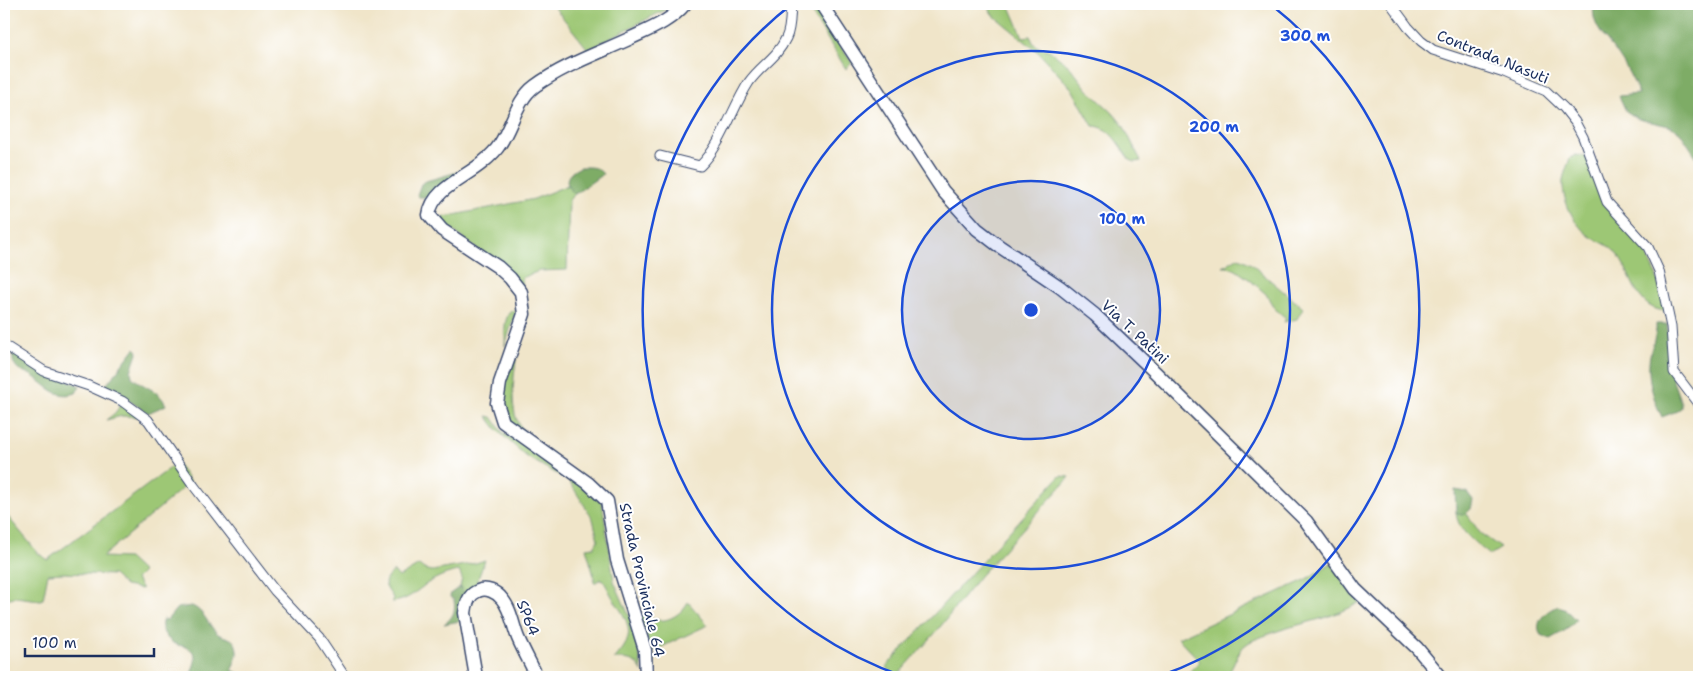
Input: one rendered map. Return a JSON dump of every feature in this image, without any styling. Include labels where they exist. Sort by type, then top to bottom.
[{"type":"street","name":"Strada Provinciale 64","points":[[646,677],[645,650],[617,560],[607,501],[588,483],[504,422],[497,403],[500,383],[524,314],[521,292],[498,267],[442,230],[429,215],[434,200],[447,188],[482,163],[500,146],[525,97],[533,87],[557,72],[660,24],[677,13],[684,4]]},
{"type":"street","points":[[660,156],[700,166],[704,162],[716,144],[750,81],[780,51],[788,36],[791,4]]},
{"type":"street","name":"Via T. Patini","points":[[820,4],[943,191],[977,229],[1060,287],[1095,315],[1163,380],[1306,521],[1355,589],[1418,648],[1441,677]]},
{"type":"street","name":"Contrada Nasuti","points":[[1392,4],[1408,27],[1421,41],[1433,50],[1504,73],[1546,91],[1576,122],[1607,202],[1648,247],[1659,270],[1671,327],[1674,372],[1699,405]]},
{"type":"street","points":[[4,345],[44,371],[89,386],[122,401],[148,420],[194,486],[275,591],[319,638],[345,677]]},
{"type":"street","name":"SP64","points":[[476,677],[465,613],[466,605],[471,596],[477,591],[485,590],[494,592],[503,600],[537,677]]},
{"type":"green space","points":[[552,4],[670,4],[665,10],[600,43],[601,47],[590,52]]},
{"type":"green space","points":[[806,4],[812,4],[852,63],[846,69]]},
{"type":"green space","points":[[987,4],[1009,4],[1023,37],[1030,36],[1034,44],[1049,50],[1070,67],[1088,90],[1123,125],[1141,161],[1135,162],[1130,160],[1110,134],[1099,127],[1093,126],[1072,89],[1039,53],[992,14]]},
{"type":"green space","points":[[1594,4],[1699,4],[1699,161],[1680,132],[1669,126],[1638,119],[1626,111],[1619,96],[1639,94],[1623,62],[1596,24],[1593,11]]},
{"type":"green space","points":[[1576,155],[1587,157],[1601,197],[1641,243],[1655,271],[1666,311],[1655,309],[1641,298],[1616,253],[1607,245],[1585,232],[1570,212],[1564,196],[1563,180],[1570,158]]},
{"type":"green space","points":[[581,167],[596,168],[603,174],[575,194],[567,182],[569,175]]},
{"type":"green space","points":[[461,171],[428,197],[419,197],[417,195],[421,184],[426,181]]},
{"type":"green space","points":[[568,185],[575,194],[569,200],[567,270],[539,271],[522,278],[522,285],[440,220],[444,217],[534,199]]},
{"type":"green space","points":[[1237,258],[1251,264],[1303,308],[1297,319],[1284,322],[1286,318],[1274,308],[1266,294],[1236,270],[1223,267]]},
{"type":"green space","points":[[516,310],[505,346],[506,320],[510,311]]},
{"type":"green space","points":[[1656,324],[1667,324],[1673,381],[1681,403],[1681,408],[1677,411],[1662,417],[1653,395],[1649,371]]},
{"type":"green space","points":[[519,339],[513,397],[517,420],[527,435],[505,418],[502,392]]},
{"type":"green space","points":[[135,348],[138,351],[131,371],[132,377],[159,395],[166,405],[148,413],[128,400],[103,389]]},
{"type":"green space","points":[[13,354],[80,386],[76,393],[63,395],[57,393],[31,375],[18,369],[13,363]]},
{"type":"green space","points":[[122,403],[143,417],[122,416],[106,420],[115,413]]},
{"type":"green space","points":[[487,416],[492,417],[503,433],[571,473],[602,502],[614,581],[631,620],[639,650],[642,672],[634,662],[614,659],[625,644],[629,631],[625,618],[602,579],[594,583],[594,576],[586,548],[594,547],[598,540],[593,519],[569,481],[527,457],[499,432]]},
{"type":"green space","points":[[177,463],[190,482],[102,557],[128,558],[143,572],[136,579],[142,589],[125,586],[113,575],[48,574],[43,599],[15,597],[4,599],[4,512],[38,553],[47,560]]},
{"type":"green space","points":[[1060,476],[1070,477],[980,576],[937,631],[897,676],[886,667]]},
{"type":"green space","points":[[1455,490],[1467,492],[1473,500],[1471,509],[1465,515],[1456,512]]},
{"type":"green space","points":[[1456,512],[1467,514],[1480,533],[1501,548],[1490,555],[1464,531],[1457,519]]},
{"type":"green space","points":[[485,560],[476,584],[465,594],[460,587],[462,578],[459,571],[435,579],[407,598],[398,601],[392,602],[393,598],[385,584],[387,578],[394,571],[399,577],[419,565],[424,569],[432,571]]},
{"type":"green space","points":[[1331,563],[1360,602],[1339,613],[1280,630],[1250,642],[1240,650],[1229,673],[1225,677],[1184,677],[1200,661],[1178,638],[1307,579]]},
{"type":"green space","points":[[460,587],[465,594],[460,607],[460,621],[444,624],[452,617],[455,608],[454,600],[450,597],[451,593]]},
{"type":"green space","points":[[688,602],[708,625],[651,652],[640,615],[651,619],[666,620],[679,613]]},
{"type":"green space","points":[[192,606],[202,614],[216,632],[234,642],[237,653],[232,670],[240,674],[241,677],[192,677],[195,660],[194,654],[190,649],[170,641],[165,635],[162,622],[163,619],[167,620],[177,608]]},
{"type":"green space","points":[[1558,606],[1564,608],[1576,620],[1566,630],[1550,639],[1540,634],[1540,620],[1546,613]]}]
